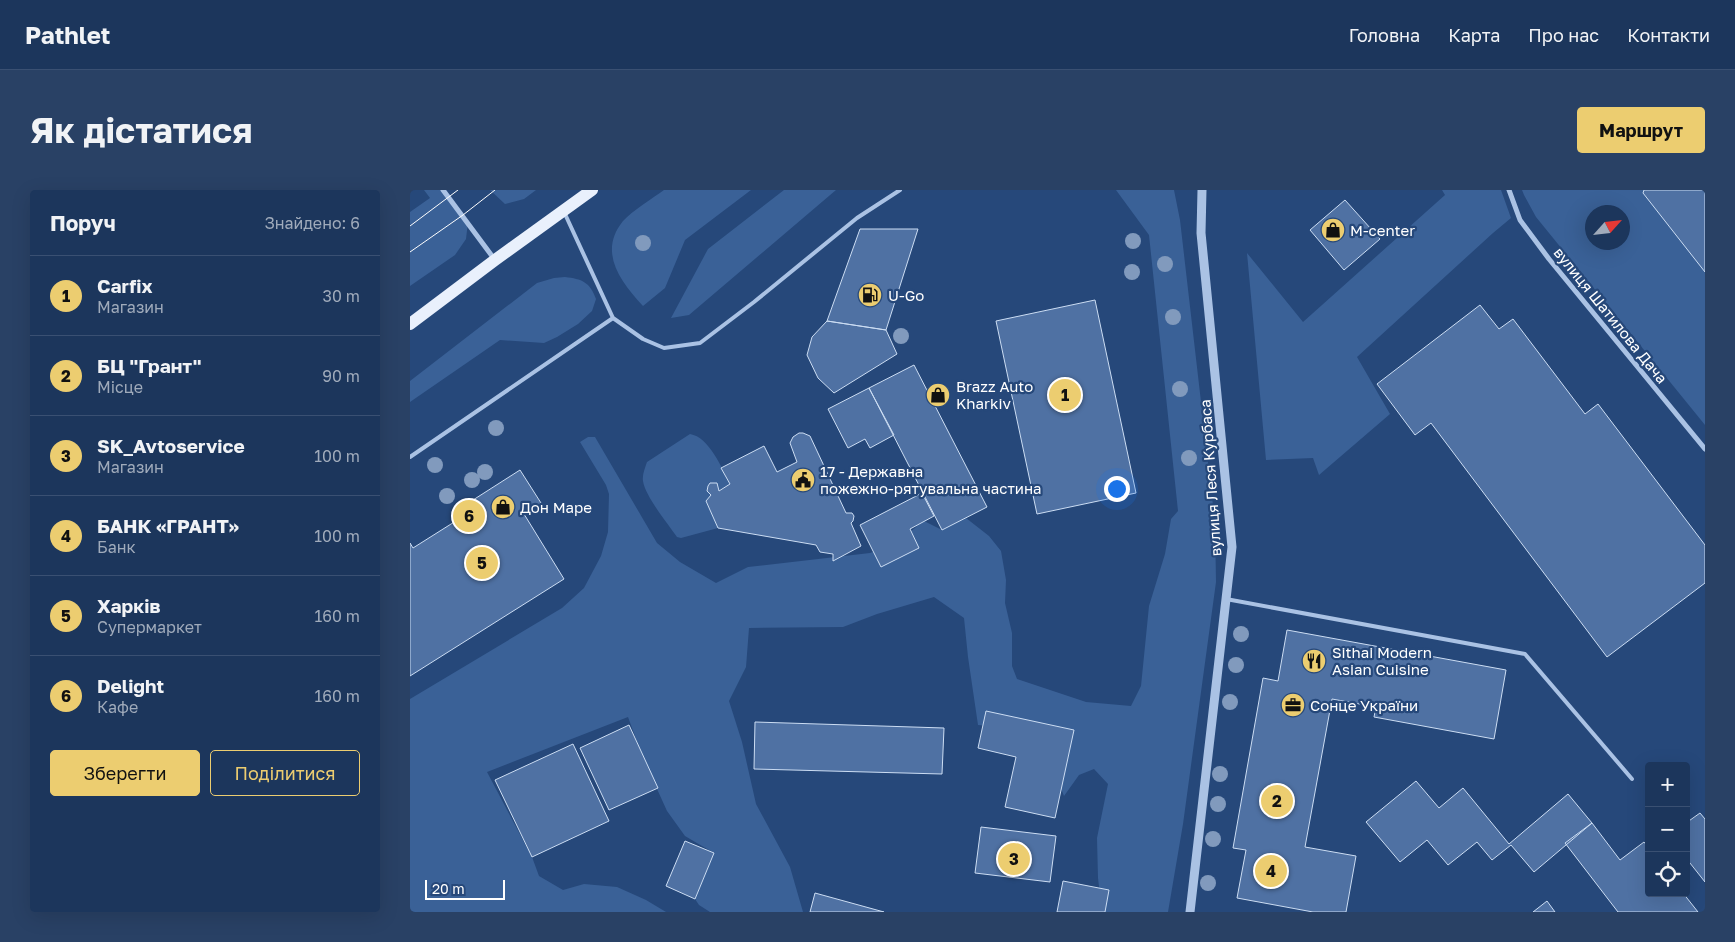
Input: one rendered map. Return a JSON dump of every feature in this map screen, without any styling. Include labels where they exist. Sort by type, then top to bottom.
[{"type":"main road","points":[[410,324],[592,190]]},
{"type":"street","points":[[444,190],[495,260]]},
{"type":"street","name":"вулиця Леся Курбаса","points":[[1190,912],[1232,547],[1201,233],[1202,190]]},
{"type":"street","name":"вулиця Шатилова Дача","points":[[1509,190],[1520,220],[1549,259],[1705,448]]},
{"type":"lane","points":[[564,212],[613,318],[643,339],[664,348],[700,343],[754,302],[857,218],[900,190]]},
{"type":"lane","points":[[410,457],[613,318]]},
{"type":"lane","points":[[1226,599],[1525,654],[1632,779]]},
{"type":"shaded area","points":[[424,190],[443,190],[468,222],[466,239],[455,255],[410,286],[410,212],[430,198]]},
{"type":"shaded area","points":[[490,190],[536,190],[524,199],[505,204]]},
{"type":"shaded area","points":[[664,190],[751,190],[685,240],[665,288],[643,306],[627,287],[615,266],[612,244],[623,221]]},
{"type":"shaded area","points":[[784,190],[836,190],[689,315],[671,318],[708,249]]},
{"type":"shaded area","points":[[1116,190],[1174,190],[1180,220],[1215,523],[1216,582],[1183,824],[1168,912],[1102,912],[1098,878],[1097,838],[1108,784],[1094,769],[1079,775],[1064,796],[1055,774],[1025,729],[978,725],[964,618],[934,597],[877,614],[843,627],[749,628],[746,667],[729,701],[742,742],[756,804],[790,867],[803,912],[710,912],[699,905],[695,899],[714,853],[685,836],[667,811],[643,758],[628,717],[487,772],[532,857],[539,876],[563,890],[584,884],[617,887],[646,900],[666,912],[410,912],[410,699],[562,608],[584,588],[601,556],[608,532],[609,494],[606,485],[580,442],[588,437],[595,437],[657,543],[680,562],[716,583],[748,567],[870,553],[891,545],[915,528],[922,520],[942,530],[966,518],[989,536],[1001,551],[1006,580],[1005,603],[1012,633],[1012,666],[1017,679],[1086,702],[1131,706],[1141,686],[1149,606],[1165,554],[1171,519],[1178,511],[1149,235]]},
{"type":"shaded area","points":[[1442,190],[1501,190],[1511,218],[1357,357],[1390,414],[1319,475],[1313,458],[1266,460],[1247,253],[1303,322],[1445,195]]},
{"type":"shaded area","points":[[1522,190],[1705,190],[1705,425],[1536,217]]},
{"type":"shaded area","points":[[565,277],[585,282],[596,299],[592,311],[578,324],[544,343],[500,340],[410,402],[410,381],[537,283]]},
{"type":"shaded area","points":[[690,434],[697,436],[709,447],[730,484],[719,491],[718,528],[681,538],[677,537],[652,502],[645,487],[643,476],[647,462]]},
{"type":"building","points":[[1644,190],[1705,190],[1705,272],[1643,193]]},
{"type":"building","points":[[1345,200],[1380,239],[1344,270],[1310,230]]},
{"type":"building","points":[[860,229],[918,229],[886,330],[827,321]]},
{"type":"building","points":[[1095,300],[1136,493],[1037,514],[996,321]]},
{"type":"building","points":[[1480,305],[1499,329],[1513,319],[1585,414],[1598,404],[1705,545],[1705,583],[1607,657],[1431,423],[1415,435],[1377,384]]},
{"type":"building","points":[[827,321],[886,330],[897,354],[834,393],[818,378],[807,355],[812,337]]},
{"type":"building","points":[[914,365],[987,507],[942,530],[869,388]]},
{"type":"building","points":[[869,388],[894,435],[870,448],[865,439],[848,448],[828,409]]},
{"type":"building","points":[[799,433],[810,436],[846,513],[852,513],[854,516],[851,523],[861,546],[833,561],[833,554],[820,552],[816,545],[718,528],[706,501],[711,495],[707,491],[710,483],[717,483],[719,491],[730,484],[721,468],[764,446],[777,472],[797,462],[790,443],[793,437]]},
{"type":"building","points":[[520,470],[541,503],[524,514],[564,579],[410,676],[410,543],[413,548],[478,507],[473,500]]},
{"type":"building","points":[[922,493],[934,516],[910,529],[919,548],[881,567],[860,525]]},
{"type":"building","points":[[1287,630],[1506,670],[1494,739],[1374,717],[1376,707],[1332,699],[1305,847],[1356,856],[1346,912],[1313,912],[1237,898],[1246,850],[1233,848],[1263,678],[1278,681]]},
{"type":"building","points":[[986,711],[1074,730],[1055,818],[1005,807],[1016,757],[978,748]]},
{"type":"building","points":[[755,722],[944,728],[942,774],[754,769]]},
{"type":"building","points":[[629,725],[658,788],[609,810],[580,748]]},
{"type":"building","points":[[573,744],[609,821],[532,857],[495,780]]},
{"type":"building","points":[[1416,781],[1439,808],[1463,788],[1509,844],[1568,794],[1592,823],[1534,872],[1511,845],[1492,860],[1477,842],[1448,865],[1427,840],[1400,862],[1366,822]]},
{"type":"building","points":[[1700,813],[1705,819],[1705,882],[1690,863],[1690,820]]},
{"type":"building","points":[[1592,823],[1620,860],[1644,842],[1645,897],[1686,897],[1698,912],[1618,912],[1565,843]]},
{"type":"building","points":[[981,827],[1056,836],[1050,882],[975,873]]},
{"type":"building","points":[[685,841],[714,853],[695,899],[666,886]]},
{"type":"building","points":[[1063,881],[1109,890],[1105,912],[1057,912]]},
{"type":"building","points":[[815,893],[884,912],[810,912]]},
{"type":"building","points":[[1547,901],[1555,912],[1533,912]]},
{"type":"tram line","points":[[410,226],[458,190]]},
{"type":"tram line","points":[[410,252],[495,190]]},
{"type":"place","name":"M-center","points":[[1333,230]]},
{"type":"place","name":"U-Go","points":[[870,295]]},
{"type":"place","name":"Brazz Auto Kharkiv","points":[[938,395]]},
{"type":"place","name":"Carfix","points":[[1065,395]]},
{"type":"place","name":"17 - Державна пожежно-рятувальна частина","points":[[803,480]]},
{"type":"place","name":"Дон Маре","points":[[503,507]]},
{"type":"place","name":"Delight","points":[[469,516]]},
{"type":"place","name":"Харків","points":[[482,563]]},
{"type":"place","name":"Sithai Modern Asian Cuisine","points":[[1314,661]]},
{"type":"place","name":"Сонце України","points":[[1293,705]]},
{"type":"place","name":"БЦ \"Грант\"","points":[[1277,801]]},
{"type":"place","name":"SK_Avtoservice","points":[[1014,859]]},
{"type":"place","name":"БАНК «ГРАНТ»","points":[[1271,871]]}]
